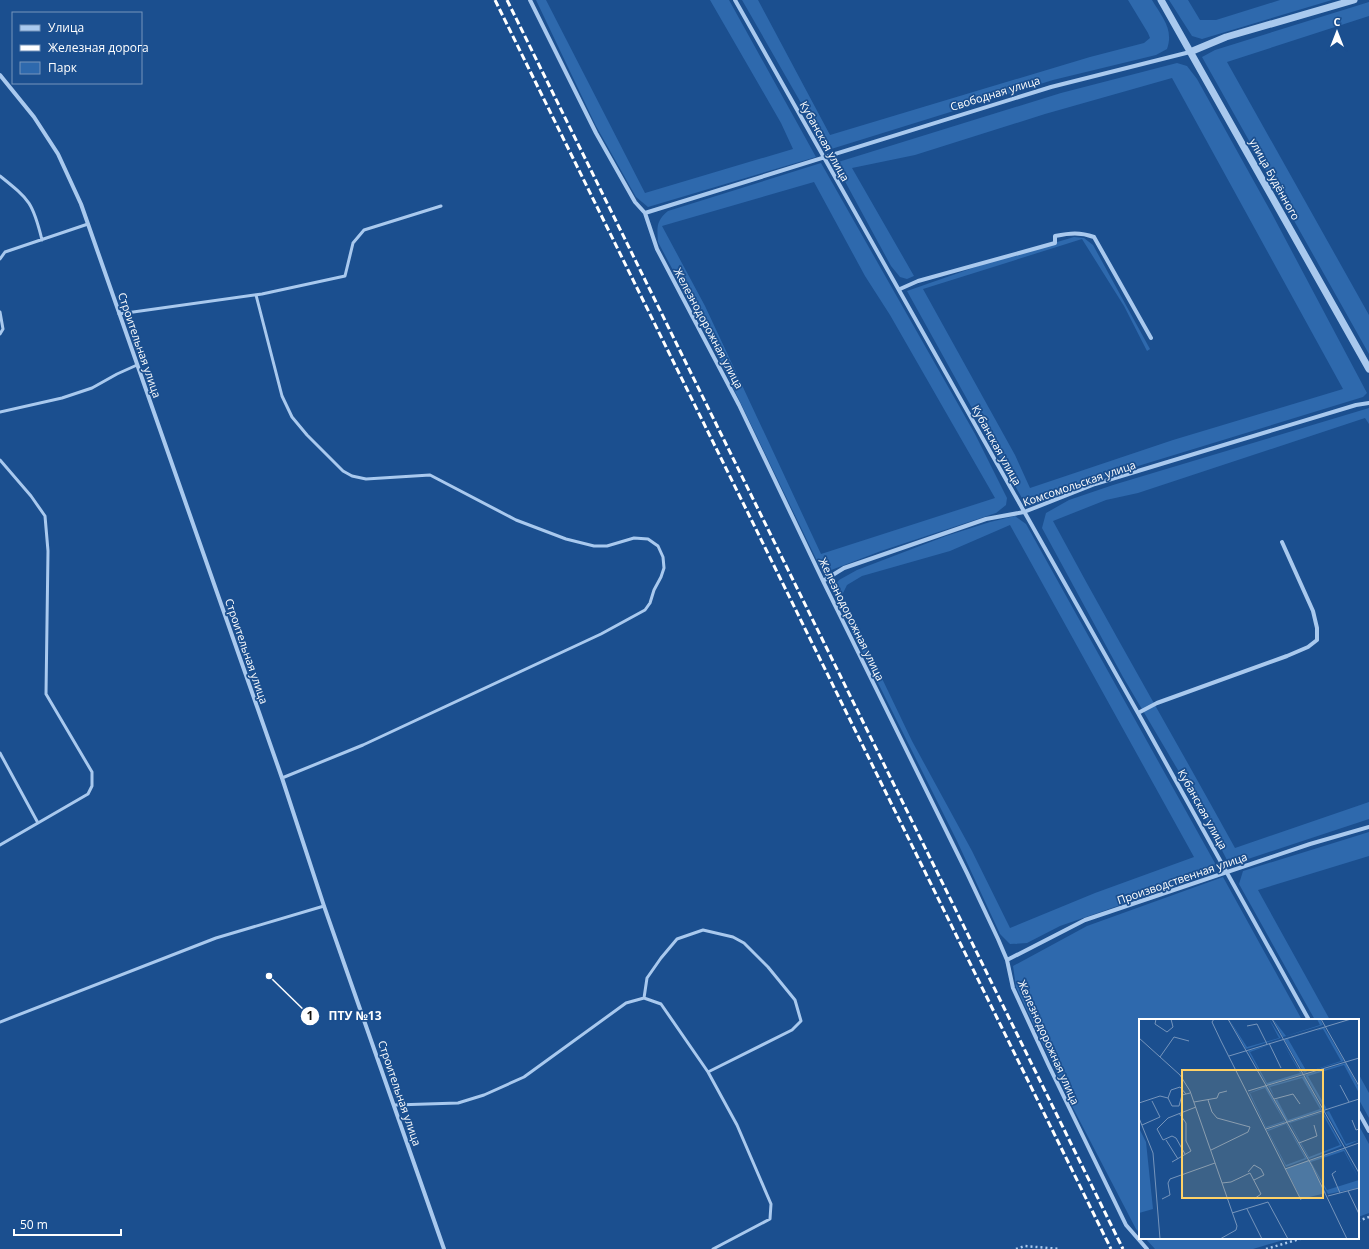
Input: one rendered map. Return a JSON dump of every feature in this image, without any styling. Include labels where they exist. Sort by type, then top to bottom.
[{"type":"street","name":"Железнодорожная улица","points":[[530,0],[596,133],[635,202],[645,213],[658,249],[739,405],[823,581],[967,873],[1007,960],[1013,988],[1126,1224],[1147,1249]]},
{"type":"street","name":"Кубанская улица","points":[[735,0],[823,157],[900,289],[1024,512],[1228,872],[1308,1019]]},
{"type":"street","name":"улица Будённого","points":[[1161,0],[1369,370]]},
{"type":"street","name":"Свободная улица","points":[[645,213],[1051,87],[1190,52],[1226,37],[1354,0]]},
{"type":"street","name":"Строительная улица","points":[[0,75],[34,116],[58,154],[81,204],[282,778],[324,906],[395,1105],[444,1249]]},
{"type":"street","points":[[900,289],[918,281],[1055,243],[1056,236],[1073,232],[1083,233],[1094,238],[1151,338]]},
{"type":"street","name":"Комсомольская улица","points":[[823,581],[844,568],[986,519],[1024,512],[1095,484],[1369,403]]},
{"type":"street","points":[[1138,712],[1157,703],[1287,656],[1308,647],[1317,640],[1317,628],[1313,612],[1282,542]]},
{"type":"street","name":"Производственная улица","points":[[1007,960],[1085,920],[1310,844],[1369,827]]},
{"type":"street","points":[[1359,1113],[1369,1131]]},
{"type":"lane","points":[[0,176],[26,197],[35,214],[42,240]]},
{"type":"lane","points":[[119,314],[256,295],[346,276],[353,243],[364,230],[441,206]]},
{"type":"lane","points":[[0,258],[5,252],[88,224]]},
{"type":"lane","points":[[256,295],[282,396],[292,417],[307,435],[333,459],[343,471],[352,476],[366,479],[430,475],[516,520],[566,539],[594,546],[607,546],[634,538],[648,539],[658,546],[663,557],[664,568],[650,603],[645,610],[532,667],[363,745],[282,778]]},
{"type":"lane","points":[[0,312],[3,329],[0,334]]},
{"type":"lane","points":[[0,412],[62,398],[92,388],[137,365]]},
{"type":"lane","points":[[0,460],[31,496],[44,516],[48,566],[46,694],[92,772],[92,786],[88,794],[0,845]]},
{"type":"lane","points":[[0,753],[38,823]]},
{"type":"lane","points":[[0,1022],[216,938],[324,906]]},
{"type":"lane","points":[[644,998],[647,978],[660,958],[677,939],[702,930],[733,937],[744,942],[768,967],[795,1000],[801,1021],[792,1030],[708,1072]]},
{"type":"lane","points":[[395,1105],[458,1103],[484,1095],[524,1077],[626,1004],[644,998],[661,1004],[708,1072],[737,1125],[771,1204],[770,1219],[713,1249]]},
{"type":"path","points":[[1359,1222],[1369,1217]]},
{"type":"path","points":[[1266,1249],[1300,1239]]},
{"type":"path","points":[[1016,1249],[1025,1246],[1060,1249]]},
{"type":"green space","points":[[536,0],[546,0],[645,193],[793,149],[781,123],[710,0],[729,0],[816,157],[648,207],[636,197],[596,126]]},
{"type":"green space","points":[[742,0],[758,0],[830,135],[1090,57],[1144,43],[1150,38],[1128,0],[1152,0],[1166,23],[1169,42],[1167,49],[1156,55],[1053,80],[828,150]]},
{"type":"green space","points":[[1169,0],[1188,0],[1200,20],[1216,20],[1280,0],[1332,0],[1202,39],[1192,36]]},
{"type":"green space","points":[[1369,2],[1369,16],[1227,62],[1369,315],[1369,354],[1202,57],[1215,50]]},
{"type":"green space","points":[[1177,63],[1187,66],[1197,79],[1271,212],[1367,393],[1363,397],[1076,485],[1065,491],[1028,505],[1023,500],[907,291],[987,263],[1074,237],[1084,238],[1093,245],[1150,349],[1147,351],[1124,306],[1082,239],[923,289],[1015,455],[1030,488],[1173,440],[1343,389],[1172,78],[1045,114],[915,155],[852,168],[914,276],[907,279],[900,277],[891,266],[835,163],[1061,93]]},
{"type":"green space","points":[[821,163],[975,434],[1007,498],[1006,505],[996,513],[881,551],[826,572],[821,569],[711,342],[658,242],[657,232],[659,221],[668,211]],"holes":[[[814,182],[865,276],[890,315],[995,498],[821,554],[705,306],[662,226]]]},
{"type":"green space","points":[[1369,408],[1369,424],[1365,418],[1138,493],[1106,500],[1053,521],[1235,848],[1369,802],[1369,819],[1233,864],[1227,860],[1198,804],[1123,677],[1042,528],[1046,513],[1069,500],[1113,485]]},
{"type":"green space","points":[[1015,516],[1026,524],[1216,865],[1211,872],[1184,883],[1060,926],[1027,943],[1010,944],[1000,934],[957,841],[837,601],[833,588],[839,580],[857,570],[946,536]],"holes":[[[1010,525],[1194,857],[1095,893],[1010,928],[972,851],[912,741],[842,595],[847,585],[862,576],[950,551]]]},
{"type":"green space","points":[[1369,832],[1369,856],[1258,890],[1329,1019],[1314,1019],[1239,884],[1243,871]]},
{"type":"green space","points":[[1223,877],[1301,1019],[1139,1019],[1139,1232],[1136,1229],[1072,1106],[1016,987],[1013,966],[1087,926]]},
{"type":"green space","points":[[1359,1075],[1369,1093],[1369,1118],[1359,1100]]},
{"type":"green space","points":[[1359,1126],[1369,1144],[1369,1213],[1359,1217]]},
{"type":"green space","points":[[1146,1239],[1287,1239],[1253,1249],[1155,1249]]},
{"type":"railway","points":[[495,0],[1111,1249]]},
{"type":"railway","points":[[507,0],[1123,1249]]},
{"type":"place","name":"ПТУ №13","points":[[269,976]]}]
